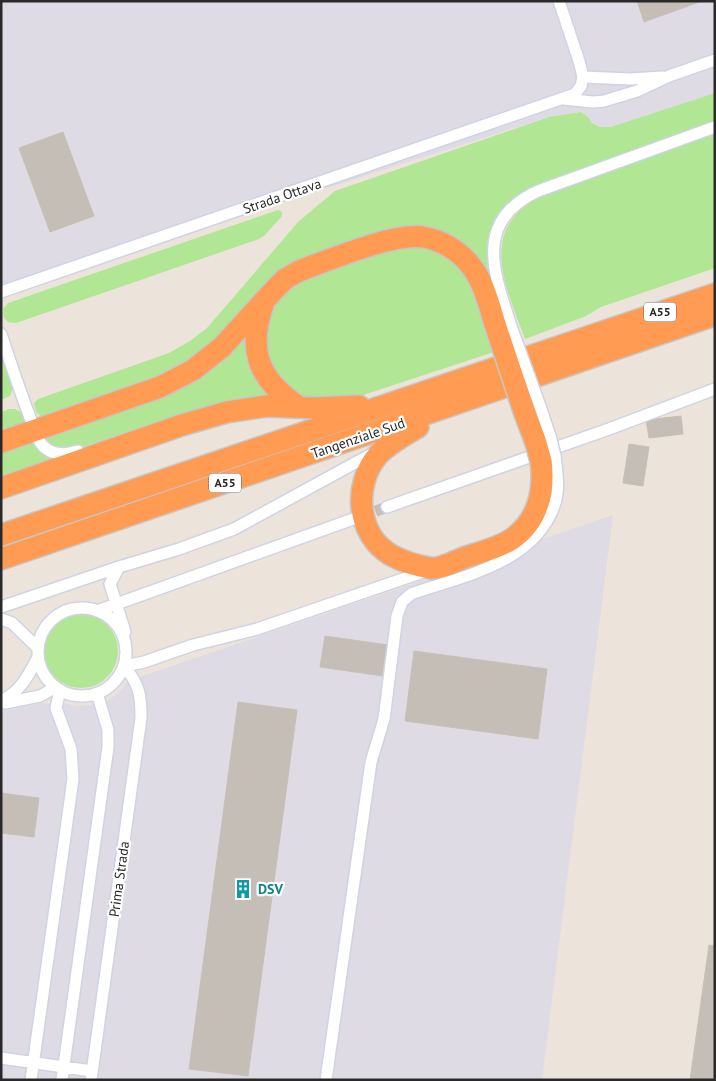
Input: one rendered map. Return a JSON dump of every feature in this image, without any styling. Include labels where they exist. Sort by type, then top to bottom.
[{"type":"highway","points":[[1,442],[160,387],[194,370],[222,347],[285,279],[299,271],[396,238],[422,237],[433,239],[453,249],[471,266],[506,334],[546,450],[541,494],[535,512],[522,530],[501,545],[433,569],[391,555],[377,542],[363,518],[361,497],[363,483],[369,467],[378,455],[390,444],[449,407]]},
{"type":"highway","name":"Tangenziale Sud","points":[[1,535],[715,294]]},
{"type":"highway","points":[[265,301],[258,320],[255,339],[260,364],[266,376],[281,395],[299,407]]},
{"type":"highway","name":"Tangenziale Sud","points":[[1,560],[715,316]]},
{"type":"highway","points":[[1,488],[182,425],[227,412],[267,406],[316,408],[387,405]]},
{"type":"street","points":[[559,1],[579,61],[582,82]]},
{"type":"street","name":"Strada Ottava","points":[[563,99],[593,102],[604,101],[637,91],[668,76],[715,60]]},
{"type":"street","name":"Strada Ottava","points":[[1,292],[563,99],[575,94],[582,82],[668,76]]},
{"type":"street","points":[[506,334],[493,255],[497,231],[502,220],[516,203],[538,191],[715,127]]},
{"type":"street","points":[[1,334],[22,399],[38,440],[42,446],[53,452],[66,455],[140,430],[182,425]]},
{"type":"street","points":[[387,507],[609,429],[715,389]]},
{"type":"street","points":[[1,607],[234,529],[390,444]]},
{"type":"street","points":[[326,1080],[371,762],[384,719],[397,616],[402,602],[411,594],[494,565],[514,556],[531,541],[554,506],[558,482],[546,450]]},
{"type":"street","points":[[97,611],[356,518]]},
{"type":"street","points":[[1,619],[12,623],[38,653],[44,674],[58,689],[78,696],[97,693],[114,682],[127,661],[125,631],[110,584],[119,567]]},
{"type":"street","points":[[127,661],[144,662],[193,645],[257,629],[433,569]]},
{"type":"street","points":[[1,702],[13,695],[27,678],[38,653],[41,635],[48,624],[58,615],[71,609],[84,608],[97,611],[111,618],[124,638],[127,661]]},
{"type":"street","name":"Prima Strada","points":[[91,1075],[141,718],[141,704],[136,679],[127,661]]},
{"type":"street","points":[[1,702],[40,696],[58,689]]},
{"type":"street","points":[[30,1080],[73,779],[71,749],[56,708],[58,689]]},
{"type":"street","points":[[62,1080],[108,748],[108,730],[97,693]]},
{"type":"street","points":[[1,1058],[63,1067],[91,1075]]},
{"type":"shaded area","points":[[1,1],[715,1],[715,93],[611,127],[599,127],[581,112],[549,117],[1,292]]},
{"type":"shaded area","points":[[613,515],[542,1080],[1,1080],[1,711],[34,700],[45,704],[60,702],[75,706],[90,705],[109,700],[128,681]]},
{"type":"green space","points":[[715,93],[715,121],[546,181],[516,197],[496,219],[490,233],[487,263],[490,281],[446,238],[298,265],[181,371],[43,418],[36,412],[34,403],[38,399],[169,353],[190,341],[207,328],[298,222],[335,191],[549,117],[581,112],[599,127],[611,127]]},
{"type":"green space","points":[[715,134],[715,268],[601,307],[586,316],[525,339],[510,299],[502,260],[502,242],[508,225],[521,209],[541,196]]},
{"type":"green space","points":[[278,210],[282,212],[282,216],[259,239],[16,323],[8,322],[4,318],[3,309],[8,303]]},
{"type":"green space","points":[[397,244],[432,246],[466,270],[497,351],[345,401],[302,400],[271,374],[263,322],[283,288]]},
{"type":"green space","points":[[250,324],[271,393],[141,427],[73,450],[56,448],[43,438],[163,392]]},
{"type":"green space","points":[[1,351],[13,388],[10,396],[1,400]]},
{"type":"green space","points":[[15,409],[22,413],[25,422],[21,427],[1,435],[1,412]]},
{"type":"green space","points":[[31,438],[40,452],[55,459],[1,480],[1,448]]},
{"type":"green space","points":[[81,614],[102,620],[112,630],[118,651],[112,672],[102,682],[81,688],[60,682],[50,672],[44,651],[50,630],[60,620]]},
{"type":"building","points":[[637,1],[702,1],[644,22]]},
{"type":"building","points":[[63,132],[94,216],[50,232],[19,148]]},
{"type":"building","points":[[681,416],[683,434],[649,438],[646,420]]},
{"type":"building","points":[[629,444],[649,447],[643,486],[623,483]]},
{"type":"building","points":[[325,636],[388,645],[383,676],[320,667]]},
{"type":"building","points":[[414,651],[547,669],[538,739],[405,721]]},
{"type":"building","name":"DSV","points":[[238,702],[297,710],[248,1076],[189,1069]]},
{"type":"building","points":[[1,793],[39,798],[34,837],[1,833]]},
{"type":"building","points":[[709,945],[715,946],[714,1080],[690,1080]]},
{"type":"tunnel","points":[[360,517],[387,507]]},
{"type":"place","name":"DSV","points":[[243,889]]}]
